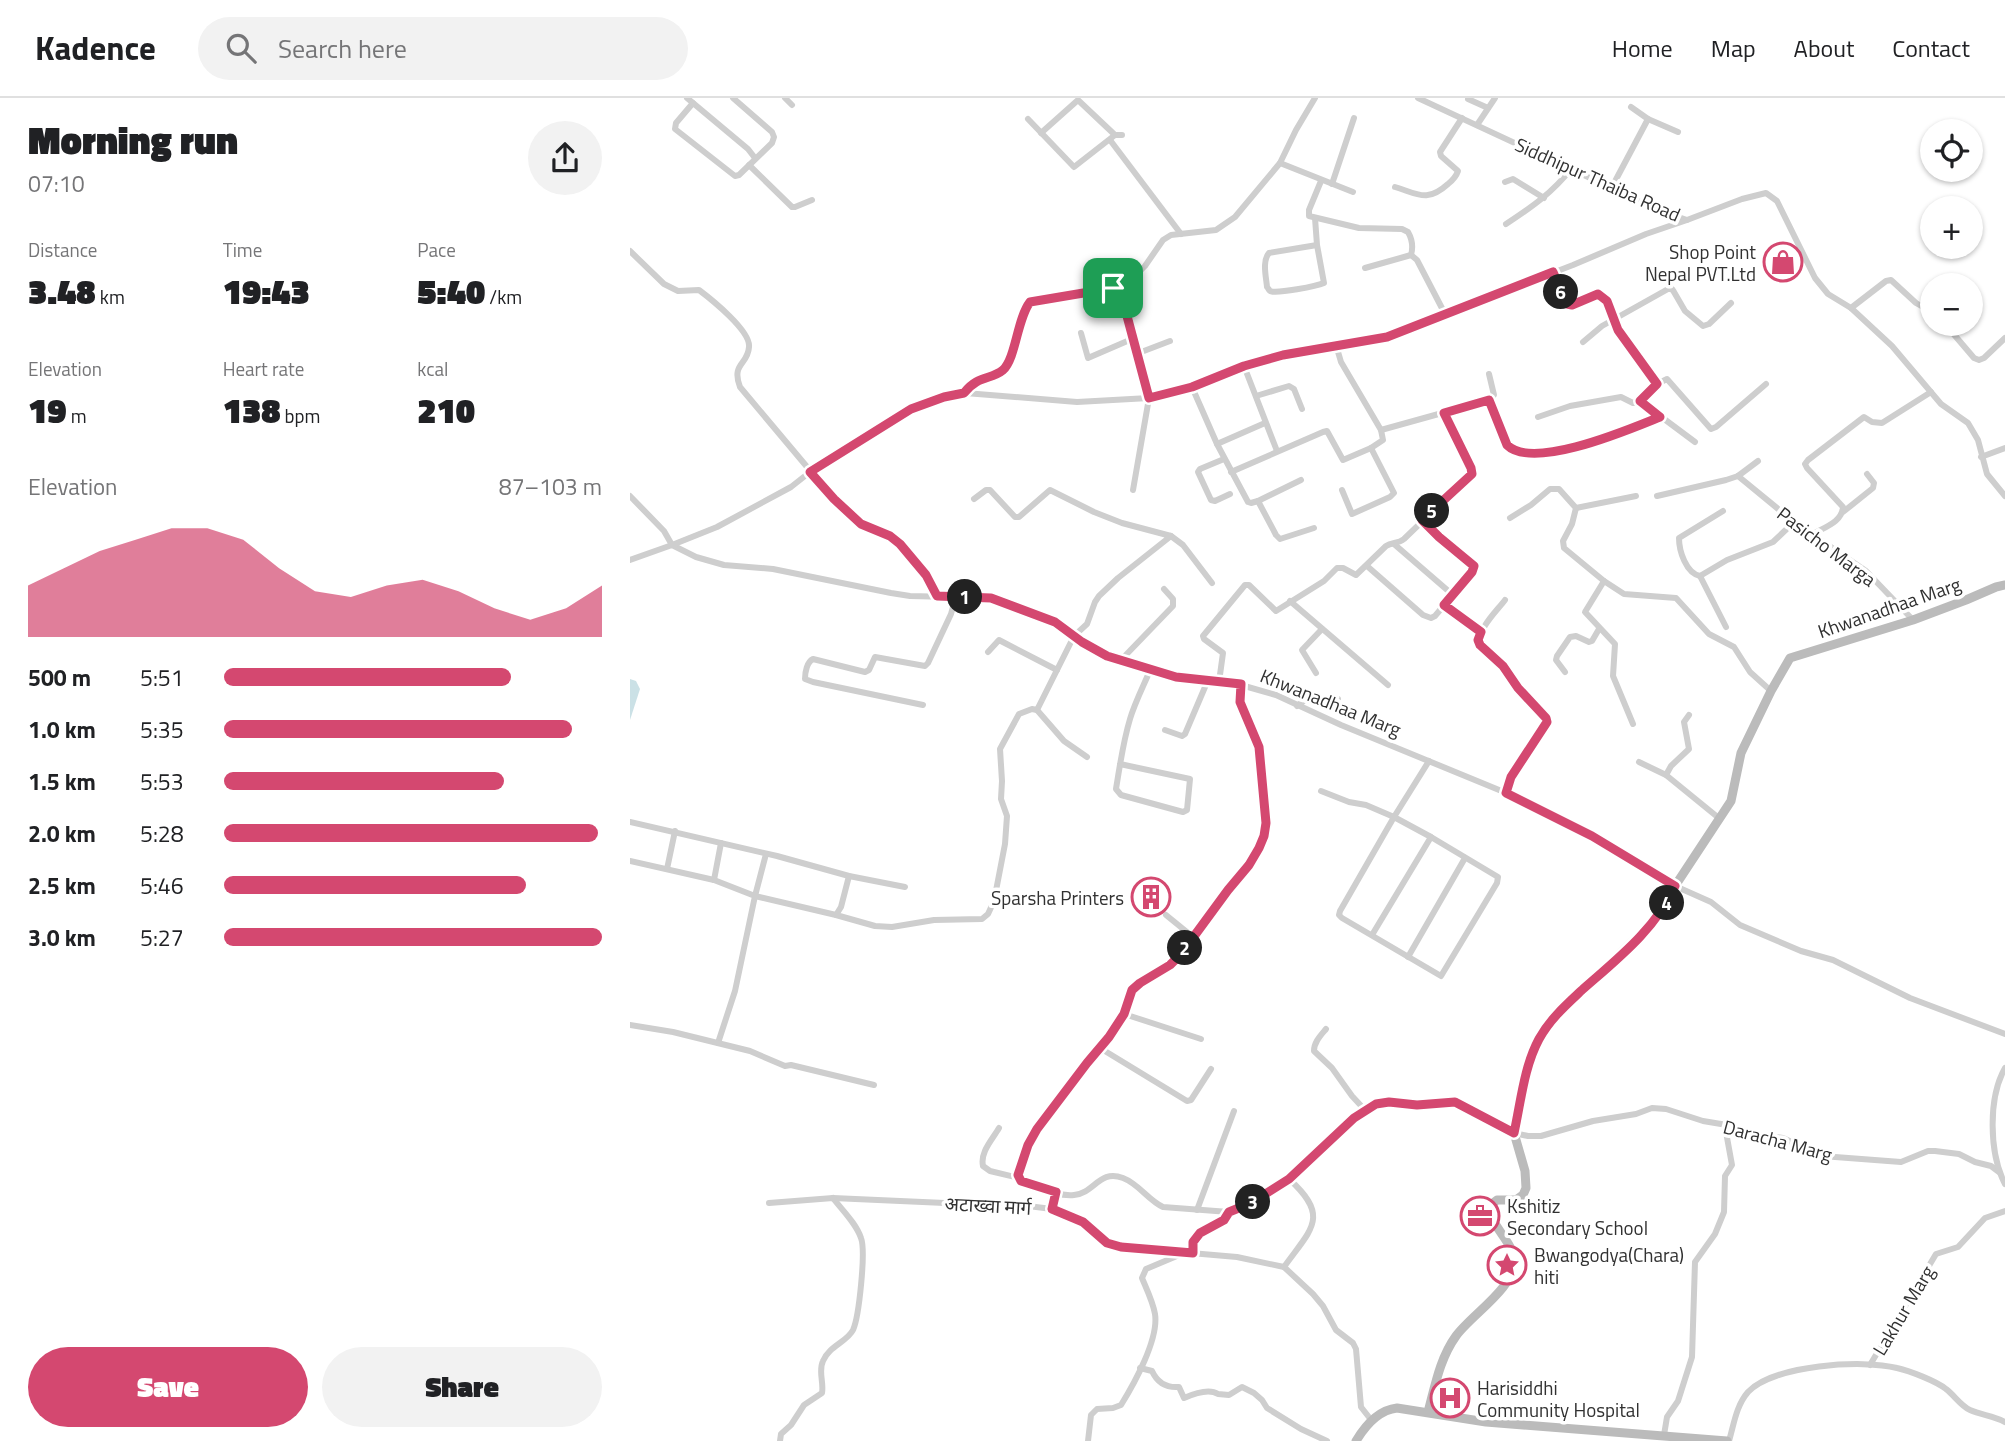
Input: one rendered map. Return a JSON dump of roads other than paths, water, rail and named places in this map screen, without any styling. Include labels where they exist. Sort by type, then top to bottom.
[{"type":"street","points":[[733,98],[772,132],[774,137],[743,172],[735,176],[675,129],[690,101],[748,149],[755,158]]},
{"type":"street","points":[[785,98],[792,105]]},
{"type":"street","points":[[964,393],[981,379],[1003,370],[1024,309],[1030,302],[1113,288],[1138,273],[1163,240],[1171,235],[1216,230],[1226,224],[1280,163],[1315,98]]},
{"type":"street","name":"Siddhipur Thaiba Road","points":[[1418,98],[1661,211],[1687,220],[1742,199],[1766,194],[1777,201],[1815,278],[1892,346],[1941,404],[1968,423],[1978,440],[1987,474],[2005,496]]},
{"type":"street","points":[[1477,125],[1495,98]]},
{"type":"street","points":[[1468,99],[1488,108]]},
{"type":"street","points":[[1041,132],[1078,100],[1116,136],[1181,234]]},
{"type":"street","points":[[1631,107],[1648,119],[1678,132]]},
{"type":"street","points":[[1332,184],[1354,118]]},
{"type":"street","points":[[1395,187],[1425,196],[1435,195],[1457,176],[1458,171],[1440,152],[1462,118]]},
{"type":"street","points":[[1028,119],[1074,167],[1116,136]]},
{"type":"street","points":[[1612,187],[1648,119]]},
{"type":"street","points":[[1280,163],[1353,192]]},
{"type":"street","points":[[749,165],[792,207],[812,200]]},
{"type":"street","points":[[1506,224],[1544,198],[1572,168]]},
{"type":"street","points":[[1505,182],[1513,179],[1544,198]]},
{"type":"street","points":[[1321,181],[1308,214],[1359,228],[1402,229],[1408,232],[1412,245],[1411,255]]},
{"type":"street","points":[[1315,218],[1324,283],[1280,291],[1269,290],[1265,262],[1269,253],[1317,245]]},
{"type":"street","points":[[630,559],[717,527],[791,487],[810,472],[911,409],[944,397],[964,393],[1077,402],[1149,398],[1192,387],[1244,366],[1283,355],[1387,337],[1687,220]]},
{"type":"street","points":[[630,251],[664,284],[678,291],[699,290],[740,327],[750,343],[736,377],[740,387],[834,499],[861,524],[890,536],[900,544],[926,575],[937,596]]},
{"type":"street","points":[[1365,268],[1411,255]]},
{"type":"street","points":[[1411,255],[1417,260],[1445,314]]},
{"type":"street","points":[[1553,272],[1567,304],[1572,305],[1598,294],[1607,301],[1618,330],[1657,384]]},
{"type":"street","points":[[1851,309],[1886,281],[1891,280],[1920,305]]},
{"type":"street","points":[[1113,288],[1127,316],[1149,398],[1133,490]]},
{"type":"street","points":[[1583,342],[1602,326],[1668,289],[1672,289],[1690,316],[1703,326],[1709,324],[1731,303]]},
{"type":"street","points":[[1081,333],[1088,358],[1132,339]]},
{"type":"street","points":[[1956,336],[1979,360],[2005,338]]},
{"type":"street","points":[[1136,354],[1170,341]]},
{"type":"street","points":[[1231,472],[1327,431],[1343,460],[1383,440],[1381,430],[1341,362],[1336,345]]},
{"type":"street","points":[[1244,366],[1277,451]]},
{"type":"street","points":[[1381,430],[1489,400],[1494,395],[1489,374]]},
{"type":"street","points":[[1538,416],[1570,406],[1621,397],[1633,403],[1640,401],[1657,384],[1667,379],[1711,429],[1766,384]]},
{"type":"street","points":[[1256,396],[1289,386],[1294,389],[1302,409]]},
{"type":"street","points":[[1192,387],[1224,459],[1248,502],[1301,480]]},
{"type":"street","points":[[1843,512],[1843,507],[1805,464],[1864,417],[1872,422],[1882,423],[1931,392]]},
{"type":"street","points":[[1489,400],[1507,445],[1512,450],[1529,454],[1574,448],[1660,417]]},
{"type":"street","points":[[1640,401],[1695,442]]},
{"type":"street","points":[[1219,682],[1223,653],[1203,636],[1245,585],[1249,585],[1276,611],[1324,581],[1337,568],[1356,575],[1390,543],[1404,539],[1472,474],[1444,413]]},
{"type":"street","points":[[1217,444],[1265,422]]},
{"type":"street","points":[[1342,490],[1352,514],[1394,493],[1371,448]]},
{"type":"street","points":[[1981,457],[2005,448]]},
{"type":"street","points":[[1224,459],[1198,472],[1211,500],[1215,501],[1230,494]]},
{"type":"street","points":[[1657,496],[1738,476],[1758,461]]},
{"type":"street","points":[[1813,534],[1837,522],[1843,512],[1874,488],[1874,483],[1867,474]]},
{"type":"street","name":"Pasicho Marga","points":[[1738,476],[1794,522],[1866,571],[1913,620]]},
{"type":"street","points":[[1510,518],[1555,487],[1563,491],[1576,508]]},
{"type":"street","points":[[974,499],[986,489],[990,490],[1015,517],[1019,517],[1051,490],[1122,523],[1171,536],[1183,545],[1212,583]]},
{"type":"street","points":[[630,496],[664,531],[672,545]]},
{"type":"street","points":[[1576,508],[1636,496]]},
{"type":"street","points":[[1258,500],[1280,539],[1314,528]]},
{"type":"street","points":[[1576,508],[1572,524],[1563,541],[1564,548],[1624,594],[1676,598],[1709,634],[1734,647],[1750,672],[1771,691]]},
{"type":"street","points":[[1723,511],[1684,533],[1679,538],[1679,543],[1690,572],[1700,576],[1726,627]]},
{"type":"street","points":[[1367,566],[1428,618],[1435,615],[1472,572],[1474,566],[1422,520]]},
{"type":"street","points":[[1700,576],[1727,559],[1773,542],[1794,522]]},
{"type":"street","points":[[1037,710],[1074,636],[1087,624],[1095,601],[1118,578],[1171,536]]},
{"type":"street","points":[[1394,544],[1453,595]]},
{"type":"street","name":"Khwanadhaa Marg","points":[[672,545],[696,557],[724,565],[773,569],[910,596],[991,598],[1010,604],[1055,622],[1107,656],[1176,677],[1241,684],[1276,695],[1341,725],[1506,793],[1592,836],[1675,886]]},
{"type":"street","points":[[1604,581],[1585,612],[1615,644],[1613,676],[1633,724]]},
{"type":"street","name":"Khwanadhaa Marg","points":[[1428,1412],[1440,1365],[1456,1335],[1506,1285],[1513,1271],[1514,1258],[1488,1207],[1497,1200],[1516,1200],[1523,1195],[1526,1188],[1525,1171],[1514,1133],[1526,1072],[1540,1038],[1561,1010],[1657,918],[1731,801],[1741,753],[1790,658],[1913,620],[2005,585]]},
{"type":"street","points":[[1121,660],[1173,606],[1173,599],[1164,589]]},
{"type":"street","points":[[923,705],[813,682],[805,679],[805,676],[813,659],[865,672],[869,670],[875,657],[925,666],[951,614],[956,596]]},
{"type":"street","points":[[1505,600],[1478,640],[1503,666],[1547,722],[1511,777],[1506,793]]},
{"type":"street","points":[[1290,601],[1388,685]]},
{"type":"street","points":[[1444,605],[1481,632]]},
{"type":"street","points":[[1316,673],[1302,650],[1322,629]]},
{"type":"street","points":[[1565,672],[1556,660],[1570,637],[1576,636],[1589,642],[1599,629]]},
{"type":"street","points":[[988,652],[999,640],[1057,670]]},
{"type":"street","points":[[1120,764],[1190,779],[1187,810],[1183,812],[1121,795],[1116,789],[1120,764],[1131,717],[1151,668]]},
{"type":"street","points":[[1165,730],[1182,736],[1185,734],[1208,680]]},
{"type":"street","points":[[1019,1178],[1028,1145],[1037,1129],[1109,1037],[1124,1014],[1132,990],[1170,965],[1181,954],[1259,848],[1266,823],[1259,747],[1240,702],[1241,684]]},
{"type":"street","points":[[1297,706],[1310,697],[1338,699]]},
{"type":"street","points":[[630,861],[714,880],[755,896],[875,926],[892,928],[934,920],[982,919],[988,914],[994,901],[1001,870],[1007,816],[1001,799],[1000,749],[1010,727],[1019,714],[1037,710],[1064,741],[1087,757]]},
{"type":"street","points":[[1666,775],[1671,766],[1689,749],[1684,722],[1689,715]]},
{"type":"street","points":[[1321,791],[1394,817],[1498,877],[1497,883],[1441,976],[1339,915],[1394,817],[1429,761]]},
{"type":"street","points":[[1639,762],[1666,775],[1720,818]]},
{"type":"street","points":[[630,822],[849,876],[905,887]]},
{"type":"street","points":[[667,869],[675,831]]},
{"type":"street","points":[[1372,935],[1431,836]]},
{"type":"street","points":[[714,880],[722,843]]},
{"type":"street","points":[[718,1043],[735,991],[766,854]]},
{"type":"street","points":[[1408,957],[1465,858]]},
{"type":"street","points":[[836,915],[841,907],[849,876]]},
{"type":"street","points":[[1675,886],[1711,902],[1740,925],[1801,951],[1833,960],[1910,998],[2005,1034]]},
{"type":"street","points":[[1166,915],[1193,937]]},
{"type":"street","points":[[1124,1014],[1201,1039]]},
{"type":"street","points":[[630,1025],[718,1043],[750,1051],[785,1066],[791,1065],[874,1085]]},
{"type":"street","points":[[1326,1029],[1314,1051],[1332,1068],[1365,1110]]},
{"type":"street","points":[[1100,1048],[1187,1101],[1196,1094],[1211,1069]]},
{"type":"street","points":[[2005,1068],[1996,1087],[1993,1115],[1999,1172],[2005,1184]]},
{"type":"street","points":[[999,1128],[982,1161],[983,1166],[990,1171],[1068,1195],[1077,1195],[1089,1189],[1102,1177],[1113,1175],[1135,1185],[1154,1203],[1163,1207],[1229,1212],[1251,1203],[1289,1179],[1354,1118],[1376,1104],[1455,1102],[1514,1133]]},
{"type":"street","name":"Daracha Marg","points":[[1514,1133],[1541,1136],[1652,1108],[1666,1109],[1703,1121],[1727,1125],[1744,1133],[1783,1138],[1807,1150],[1830,1157],[1901,1162],[1928,1151],[1935,1151],[1959,1154],[1991,1166],[1999,1172]]},
{"type":"street","points":[[1197,1210],[1234,1111]]},
{"type":"street","points":[[1664,1435],[1667,1417],[1678,1401],[1692,1357],[1695,1262],[1715,1234],[1724,1212],[1725,1176],[1732,1165],[1727,1125]]},
{"type":"street","points":[[1289,1179],[1309,1200],[1313,1207],[1313,1217],[1306,1239],[1284,1267],[1323,1306],[1336,1330],[1353,1343],[1356,1349],[1361,1407],[1372,1421]]},
{"type":"street","points":[[1052,1209],[1056,1192]]},
{"type":"street","points":[[780,1441],[781,1434],[792,1425],[804,1405],[822,1393],[824,1386],[821,1364],[828,1352],[852,1333],[857,1314],[863,1251],[861,1238],[833,1198]]},
{"type":"street","name":"अटाख्वा मार्ग","points":[[769,1203],[833,1198],[945,1203],[996,1202],[1052,1209],[1083,1222],[1107,1243],[1121,1247],[1237,1257],[1284,1267]]},
{"type":"street","points":[[1088,1441],[1091,1415],[1097,1409],[1121,1405],[1155,1334],[1156,1316],[1142,1278],[1146,1269],[1189,1253],[1200,1233],[1224,1220],[1229,1212]]},
{"type":"street","name":"Lakhur Marg","points":[[1870,1365],[1936,1254],[1958,1247],[1985,1219],[2005,1212]]},
{"type":"street","points":[[1356,1441],[1372,1421],[1391,1409],[1408,1409],[1486,1422],[1728,1441],[1739,1405],[1750,1390],[1763,1381],[1784,1372],[1814,1367],[1870,1365],[1896,1367],[1944,1387],[1968,1409],[2005,1422]]},
{"type":"street","points":[[1140,1368],[1152,1371],[1156,1379],[1170,1387],[1179,1387],[1184,1398],[1209,1390],[1229,1395],[1242,1387],[1262,1399],[1267,1408],[1327,1441]]},
{"type":"street","points":[[1594,1441],[1595,1430]]},
{"type":"place","name":"Shop Point Nepal PVT.Ltd","points":[[1783,262]]},
{"type":"place","name":"Sparsha Printers","points":[[1151,897]]},
{"type":"place","name":"Kshitiz Secondary School","points":[[1480,1216]]},
{"type":"place","name":"Bwangodya(Chara) hiti","points":[[1507,1265]]},
{"type":"place","name":"Harisiddhi Community Hospital","points":[[1450,1398]]}]
